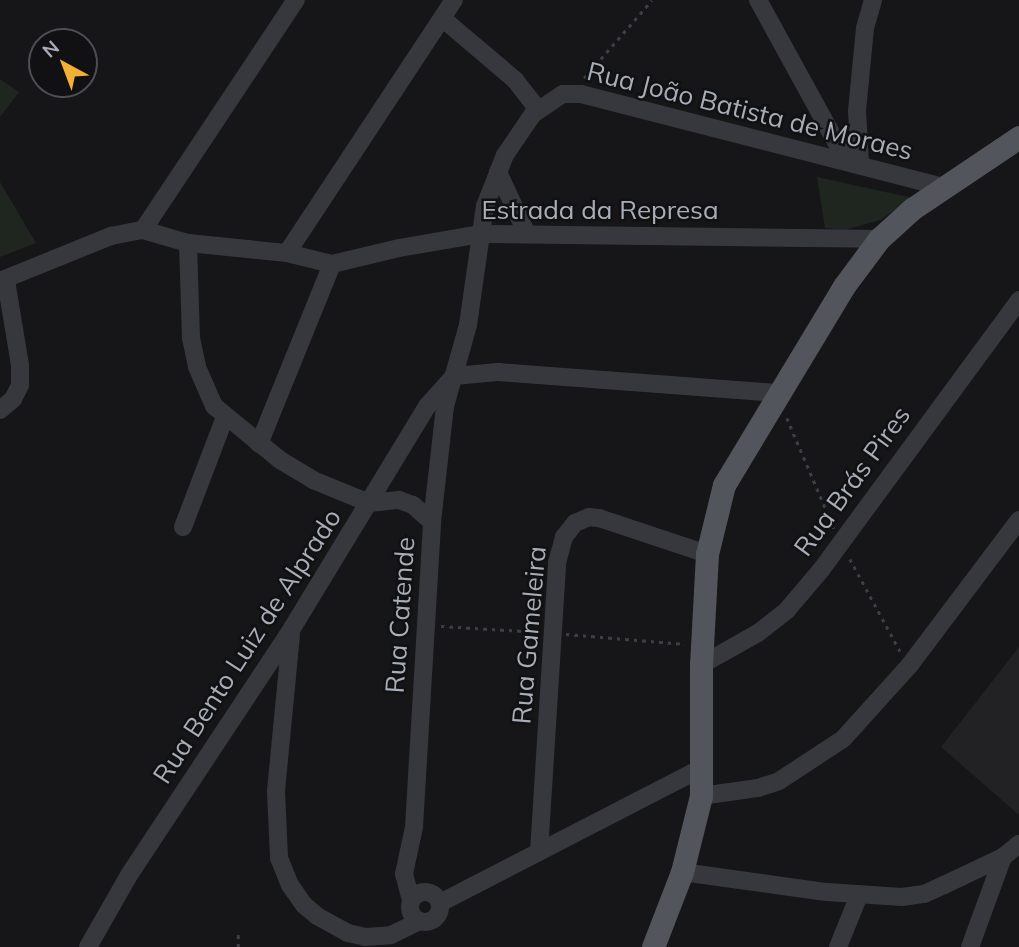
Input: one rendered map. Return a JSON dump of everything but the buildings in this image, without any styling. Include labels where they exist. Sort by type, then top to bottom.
[{"type":"main road","points":[[653,947],[682,872],[701,796],[701,665],[707,554],[724,485],[776,393],[844,286],[879,239],[912,209],[1019,137]]},
{"type":"street","points":[[143,230],[296,0]]},
{"type":"street","points":[[287,253],[454,0]]},
{"type":"street","points":[[758,0],[853,162]]},
{"type":"street","points":[[853,162],[865,28],[873,0]]},
{"type":"street","points":[[442,18],[514,80],[538,109]]},
{"type":"street","name":"Rua João Batista de Moraes","points":[[454,376],[468,326],[485,205],[498,172],[521,130],[538,109],[570,93],[853,162],[943,187]]},
{"type":"street","points":[[498,172],[526,232]]},
{"type":"street","name":"Estrada da Represa","points":[[3,280],[111,236],[143,230],[188,243],[287,253],[332,264],[480,234],[526,232],[879,239]]},
{"type":"street","points":[[188,243],[193,348],[205,389],[225,417],[259,444],[313,480],[369,503],[399,500],[413,505],[432,522]]},
{"type":"street","points":[[259,444],[332,264]]},
{"type":"street","points":[[0,410],[13,399],[20,385],[20,365],[3,280]]},
{"type":"street","name":"Rua Brás Pires","points":[[701,665],[758,633],[787,610],[821,570],[1019,300]]},
{"type":"street","points":[[454,376],[498,372],[776,393]]},
{"type":"street","name":"Rua Bento Luiz de Alprado","points":[[89,947],[130,875],[291,630],[428,405],[454,376]]},
{"type":"street","name":"Rua Catende","points":[[411,900],[404,874],[410,858],[432,522],[445,405],[454,376]]},
{"type":"street","points":[[183,527],[225,417]]},
{"type":"street","name":"Rua Gameleira","points":[[539,852],[557,563],[564,537],[575,523],[589,517],[599,518],[707,554]]},
{"type":"street","points":[[701,796],[758,788],[779,781],[843,739],[909,666],[1019,520]]},
{"type":"street","points":[[291,630],[276,791],[279,858],[290,885],[304,905],[317,916],[348,933],[380,937],[401,932],[435,918],[436,898],[413,871],[410,858]]},
{"type":"street","points":[[420,922],[410,911],[411,900],[421,892],[436,898],[539,852],[701,768]]},
{"type":"street","points":[[682,872],[859,895],[902,897],[924,894],[1003,857],[1019,844]]},
{"type":"street","points":[[970,947],[1003,857]]},
{"type":"street","points":[[838,947],[859,895]]},
{"type":"path","points":[[570,93],[652,0]]},
{"type":"path","points":[[238,947],[239,933]]},
{"type":"shaded area","points":[[0,79],[19,92],[0,117]]},
{"type":"shaded area","points":[[817,177],[913,198],[880,220],[845,230],[825,228]]},
{"type":"shaded area","points":[[0,182],[36,243],[0,257]]},
{"type":"shaded area","points":[[1019,647],[1019,815],[941,747]]}]
